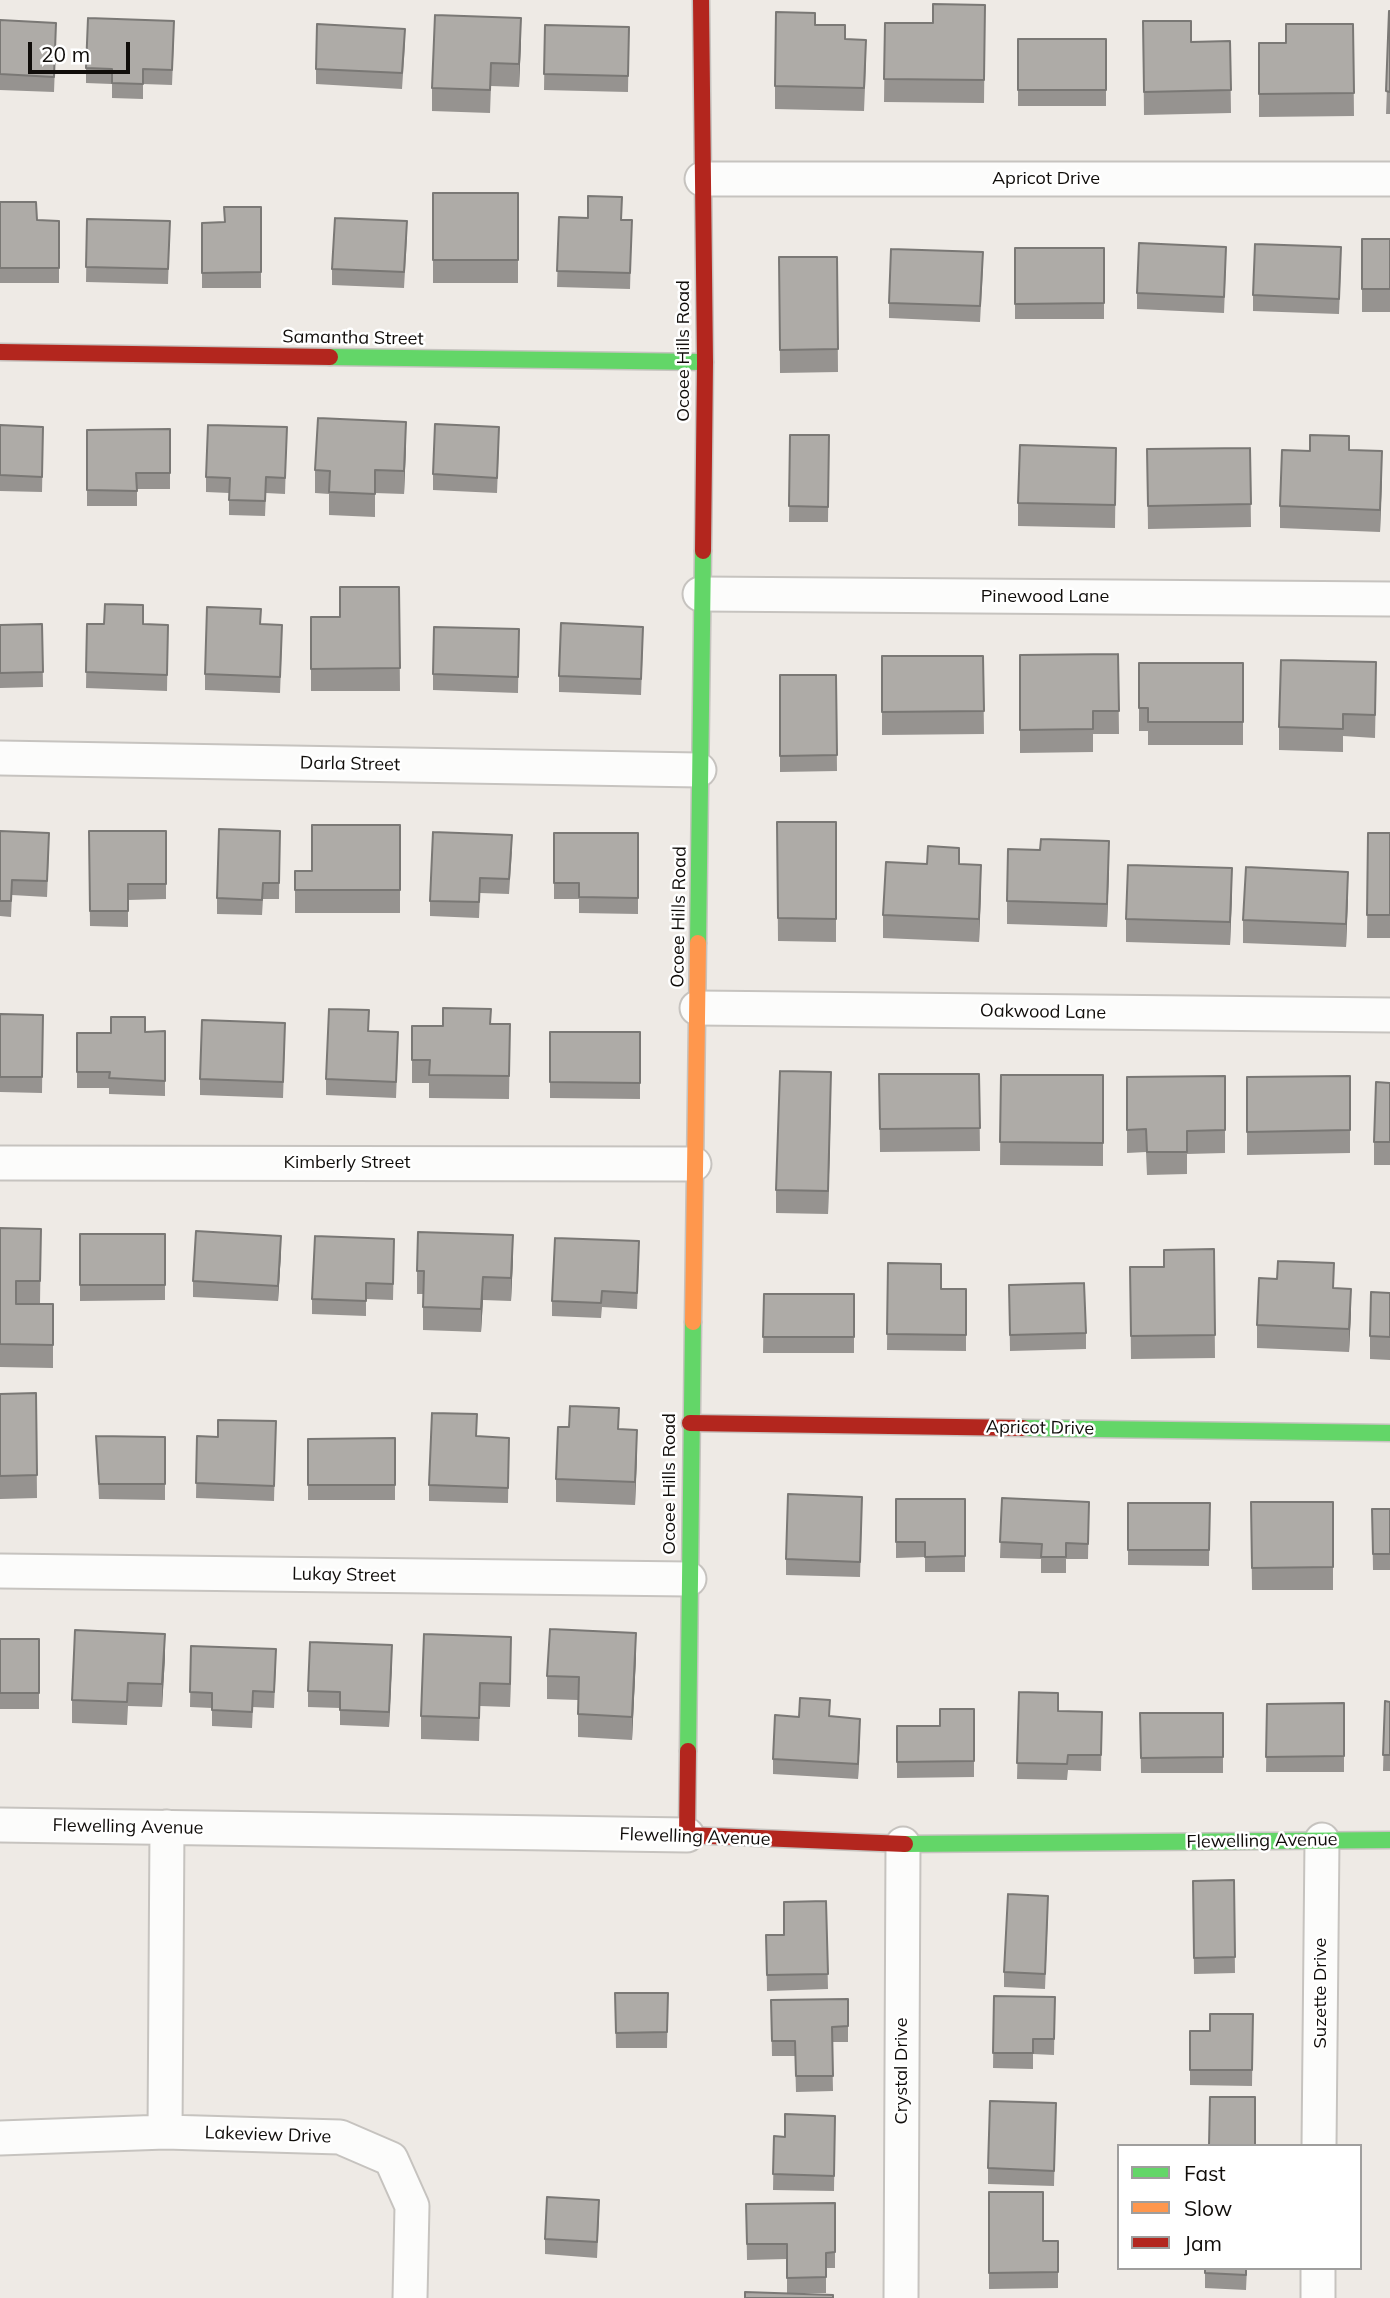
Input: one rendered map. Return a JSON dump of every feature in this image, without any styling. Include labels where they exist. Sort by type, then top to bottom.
[{"type":"street","name":"Ocoee Hills Road","points":[[687,1835],[700,594],[705,362],[701,0]]},
{"type":"street","name":"Apricot Drive","points":[[702,179],[1390,179]]},
{"type":"street","name":"Samantha Street","points":[[0,352],[705,362]]},
{"type":"street","name":"Pinewood Lane","points":[[700,594],[1390,599]]},
{"type":"street","name":"Darla Street","points":[[0,758],[699,770]]},
{"type":"street","name":"Oakwood Lane","points":[[697,1009],[1390,1015]]},
{"type":"street","name":"Kimberly Street","points":[[0,1163],[694,1164]]},
{"type":"street","name":"Apricot Drive","points":[[690,1423],[1390,1433]]},
{"type":"street","name":"Lukay Street","points":[[0,1571],[689,1580]]},
{"type":"street","name":"Flewelling Avenue","points":[[0,1825],[687,1835],[903,1844],[1390,1840]]},
{"type":"street","points":[[165,2133],[167,1827]]},
{"type":"street","name":"Suzette Drive","points":[[1320,2144],[1322,1840]]},
{"type":"street","name":"Crystal Drive","points":[[901,2298],[903,1844]]},
{"type":"street","name":"Lakeview Drive","points":[[0,2138],[165,2133],[340,2137],[391,2160],[412,2206],[410,2298]]},
{"type":"street","points":[[1318,2270],[1318,2298]]},
{"type":"building","points":[[933,4],[985,5],[984,80],[884,79],[885,23],[933,23]]},
{"type":"building","points":[[1390,11],[1390,92],[1386,91]]},
{"type":"building","points":[[776,12],[815,13],[815,25],[845,25],[845,39],[866,40],[864,88],[775,86]]},
{"type":"building","points":[[435,15],[521,18],[519,64],[491,63],[490,90],[432,88]]},
{"type":"building","points":[[88,18],[174,21],[172,70],[143,69],[143,84],[112,83],[112,69],[86,68]]},
{"type":"building","points":[[0,20],[56,23],[54,77],[0,74]]},
{"type":"building","points":[[1143,21],[1191,21],[1191,42],[1230,41],[1231,90],[1144,92]]},
{"type":"building","points":[[317,24],[405,29],[402,73],[316,69]]},
{"type":"building","points":[[1286,24],[1353,24],[1354,93],[1259,94],[1259,43],[1286,43]]},
{"type":"building","points":[[545,25],[629,27],[628,76],[544,74]]},
{"type":"building","points":[[1018,39],[1106,39],[1106,90],[1018,90]]},
{"type":"building","points":[[433,193],[518,193],[518,260],[433,260]]},
{"type":"building","points":[[588,196],[622,197],[621,220],[632,220],[630,273],[557,271],[559,217],[588,218]]},
{"type":"building","points":[[0,202],[36,202],[37,220],[59,221],[59,268],[0,268]]},
{"type":"building","points":[[224,207],[261,207],[261,272],[202,273],[202,223],[225,222]]},
{"type":"building","points":[[335,218],[407,221],[404,272],[332,269]]},
{"type":"building","points":[[87,219],[170,221],[168,269],[86,267]]},
{"type":"building","points":[[1362,239],[1390,239],[1390,289],[1362,289]]},
{"type":"building","points":[[1139,243],[1226,247],[1224,297],[1137,293]]},
{"type":"building","points":[[1255,244],[1341,247],[1339,299],[1253,295]]},
{"type":"building","points":[[1015,248],[1104,248],[1104,303],[1015,304]]},
{"type":"building","points":[[891,249],[983,252],[980,306],[889,303]]},
{"type":"building","points":[[779,257],[837,257],[838,349],[780,350]]},
{"type":"building","points":[[318,418],[406,422],[404,471],[375,470],[375,494],[329,492],[330,471],[315,470]]},
{"type":"building","points":[[435,424],[499,427],[497,478],[433,474]]},
{"type":"building","points":[[0,425],[43,427],[42,477],[0,475]]},
{"type":"building","points":[[208,425],[287,427],[285,478],[266,477],[265,501],[229,500],[230,478],[206,477]]},
{"type":"building","points":[[170,429],[170,473],[136,473],[137,491],[87,490],[87,430]]},
{"type":"building","points":[[790,435],[829,435],[828,507],[789,506]]},
{"type":"building","points":[[1310,435],[1349,436],[1349,450],[1382,451],[1380,510],[1280,506],[1282,450],[1310,451]]},
{"type":"building","points":[[1020,445],[1116,448],[1115,505],[1018,503]]},
{"type":"building","points":[[1250,448],[1251,504],[1148,506],[1147,449]]},
{"type":"building","points":[[340,587],[399,587],[400,668],[311,669],[311,617],[340,617]]},
{"type":"building","points":[[105,604],[143,605],[143,624],[168,625],[167,675],[86,672],[87,624],[104,624]]},
{"type":"building","points":[[207,607],[261,609],[260,624],[282,625],[280,677],[205,674]]},
{"type":"building","points":[[561,623],[643,627],[641,679],[559,676]]},
{"type":"building","points":[[42,624],[43,672],[0,673],[0,625]]},
{"type":"building","points":[[434,627],[519,629],[518,677],[433,674]]},
{"type":"building","points":[[1118,654],[1119,711],[1093,711],[1093,729],[1020,730],[1020,655]]},
{"type":"building","points":[[882,656],[983,656],[984,711],[882,712]]},
{"type":"building","points":[[1281,660],[1376,662],[1375,715],[1343,714],[1343,729],[1279,727]]},
{"type":"building","points":[[1139,663],[1243,663],[1243,722],[1148,722],[1148,708],[1139,708]]},
{"type":"building","points":[[780,675],[836,675],[837,755],[780,756]]},
{"type":"building","points":[[777,822],[836,822],[836,919],[778,918]]},
{"type":"building","points":[[312,825],[400,825],[400,890],[295,890],[295,871],[312,871]]},
{"type":"building","points":[[219,829],[280,831],[279,883],[263,883],[262,900],[217,898]]},
{"type":"building","points":[[0,831],[49,833],[47,881],[12,880],[11,901],[0,901]]},
{"type":"building","points":[[89,831],[166,831],[166,884],[128,884],[128,911],[90,911]]},
{"type":"building","points":[[433,832],[512,835],[509,879],[480,878],[479,902],[430,901]]},
{"type":"building","points":[[554,833],[638,833],[638,898],[579,897],[579,883],[554,883]]},
{"type":"building","points":[[1368,833],[1390,833],[1390,915],[1367,915]]},
{"type":"building","points":[[1041,839],[1109,841],[1107,904],[1007,901],[1008,849],[1040,850]]},
{"type":"building","points":[[928,846],[959,848],[959,864],[981,865],[979,919],[883,915],[886,862],[927,864]]},
{"type":"building","points":[[1128,865],[1232,868],[1230,922],[1126,919]]},
{"type":"building","points":[[1246,867],[1348,872],[1346,924],[1243,920]]},
{"type":"building","points":[[443,1008],[491,1009],[490,1024],[510,1024],[509,1076],[429,1075],[430,1060],[412,1060],[412,1026],[443,1026]]},
{"type":"building","points":[[329,1009],[369,1010],[368,1031],[398,1032],[396,1082],[326,1079]]},
{"type":"building","points":[[0,1014],[43,1015],[42,1077],[0,1077]]},
{"type":"building","points":[[111,1017],[145,1017],[145,1032],[165,1031],[165,1081],[109,1078],[110,1072],[77,1072],[77,1033],[111,1033]]},
{"type":"building","points":[[202,1020],[285,1023],[283,1082],[200,1079]]},
{"type":"building","points":[[550,1032],[640,1032],[640,1083],[550,1082]]},
{"type":"building","points":[[780,1071],[831,1072],[828,1191],[776,1190]]},
{"type":"building","points":[[879,1074],[979,1074],[980,1128],[880,1129]]},
{"type":"building","points":[[1001,1075],[1103,1075],[1103,1143],[1000,1142]]},
{"type":"building","points":[[1225,1076],[1225,1130],[1187,1131],[1187,1152],[1147,1152],[1146,1129],[1127,1130],[1127,1077]]},
{"type":"building","points":[[1350,1076],[1350,1130],[1247,1132],[1247,1077]]},
{"type":"building","points":[[1376,1082],[1390,1083],[1390,1142],[1374,1142]]},
{"type":"building","points":[[0,1228],[41,1229],[40,1281],[16,1281],[16,1304],[53,1304],[53,1345],[0,1344]]},
{"type":"building","points":[[196,1231],[281,1236],[278,1286],[193,1281]]},
{"type":"building","points":[[418,1232],[513,1235],[511,1278],[483,1277],[481,1309],[423,1307],[424,1271],[417,1271]]},
{"type":"building","points":[[80,1234],[165,1234],[165,1285],[80,1285]]},
{"type":"building","points":[[315,1236],[394,1239],[393,1284],[366,1283],[366,1301],[312,1299]]},
{"type":"building","points":[[555,1238],[639,1241],[637,1293],[602,1291],[601,1303],[552,1301]]},
{"type":"building","points":[[1214,1249],[1215,1335],[1131,1336],[1130,1267],[1164,1267],[1164,1250]]},
{"type":"building","points":[[1278,1261],[1334,1263],[1333,1288],[1351,1289],[1349,1329],[1257,1325],[1259,1278],[1277,1279]]},
{"type":"building","points":[[888,1263],[941,1264],[941,1289],[966,1289],[966,1335],[887,1334]]},
{"type":"building","points":[[1084,1283],[1086,1333],[1010,1335],[1009,1285]]},
{"type":"building","points":[[1371,1292],[1390,1293],[1390,1337],[1370,1336]]},
{"type":"building","points":[[764,1294],[854,1294],[854,1337],[763,1337]]},
{"type":"building","points":[[36,1393],[37,1475],[0,1476],[0,1394]]},
{"type":"building","points":[[570,1406],[619,1408],[618,1429],[637,1430],[635,1482],[556,1479],[558,1427],[569,1427]]},
{"type":"building","points":[[432,1413],[477,1414],[476,1436],[509,1438],[508,1488],[429,1485]]},
{"type":"building","points":[[218,1420],[276,1421],[274,1486],[196,1483],[197,1436],[218,1437]]},
{"type":"building","points":[[96,1436],[165,1437],[165,1484],[99,1484]]},
{"type":"building","points":[[395,1438],[395,1485],[308,1485],[308,1439]]},
{"type":"building","points":[[788,1494],[862,1497],[860,1562],[786,1559]]},
{"type":"building","points":[[1002,1498],[1089,1502],[1088,1544],[1066,1543],[1066,1557],[1041,1557],[1042,1544],[1000,1542]]},
{"type":"building","points":[[896,1499],[965,1499],[965,1556],[925,1557],[925,1542],[896,1542]]},
{"type":"building","points":[[1251,1502],[1333,1502],[1333,1567],[1252,1568]]},
{"type":"building","points":[[1128,1503],[1210,1503],[1209,1550],[1128,1550]]},
{"type":"building","points":[[1372,1509],[1390,1509],[1390,1554],[1373,1554]]},
{"type":"building","points":[[550,1629],[636,1633],[632,1717],[578,1714],[579,1677],[547,1676]]},
{"type":"building","points":[[75,1630],[165,1634],[162,1684],[128,1683],[127,1702],[72,1700]]},
{"type":"building","points":[[424,1634],[511,1637],[510,1684],[480,1683],[479,1718],[421,1716]]},
{"type":"building","points":[[0,1639],[39,1639],[39,1693],[0,1693]]},
{"type":"building","points":[[310,1642],[392,1645],[389,1712],[340,1710],[340,1692],[308,1691]]},
{"type":"building","points":[[191,1646],[276,1649],[274,1692],[253,1691],[252,1712],[212,1710],[212,1693],[190,1692]]},
{"type":"building","points":[[1019,1692],[1058,1693],[1058,1711],[1102,1712],[1101,1755],[1068,1755],[1067,1764],[1017,1763]]},
{"type":"building","points":[[800,1698],[830,1700],[829,1716],[860,1719],[858,1764],[773,1759],[775,1715],[799,1717]]},
{"type":"building","points":[[1385,1701],[1390,1702],[1390,1755],[1383,1755]]},
{"type":"building","points":[[1344,1703],[1344,1756],[1266,1757],[1267,1704]]},
{"type":"building","points":[[940,1709],[974,1709],[974,1761],[897,1762],[897,1726],[940,1726]]},
{"type":"building","points":[[1140,1713],[1223,1713],[1223,1757],[1141,1758]]},
{"type":"building","points":[[1234,1880],[1235,1957],[1194,1958],[1193,1881]]},
{"type":"building","points":[[1008,1894],[1048,1896],[1045,1974],[1004,1972]]},
{"type":"building","points":[[826,1901],[828,1974],[767,1975],[766,1935],[784,1935],[784,1902]]},
{"type":"building","points":[[615,1993],[668,1993],[667,2032],[616,2033]]},
{"type":"building","points":[[994,1996],[1055,1997],[1054,2039],[1033,2039],[1033,2053],[993,2053]]},
{"type":"building","points":[[848,1999],[848,2026],[832,2027],[833,2076],[796,2076],[795,2041],[772,2041],[771,2000]]},
{"type":"building","points":[[1210,2014],[1253,2014],[1252,2070],[1190,2070],[1190,2031],[1210,2031]]},
{"type":"building","points":[[1210,2097],[1255,2097],[1255,2144],[1209,2144]]},
{"type":"building","points":[[990,2101],[1056,2103],[1054,2171],[988,2168]]},
{"type":"building","points":[[785,2114],[835,2116],[834,2176],[773,2174],[774,2136],[785,2137]]},
{"type":"building","points":[[989,2192],[1043,2192],[1043,2241],[1058,2241],[1058,2272],[989,2273]]},
{"type":"building","points":[[547,2197],[599,2200],[597,2242],[545,2239]]},
{"type":"building","points":[[835,2203],[835,2252],[826,2253],[826,2277],[787,2278],[787,2244],[747,2244],[746,2204]]},
{"type":"building","points":[[1205,2270],[1246,2270],[1246,2275],[1205,2273]]},
{"type":"building","points":[[745,2292],[833,2295],[833,2298],[745,2298]]},
{"type":"traffic: fast","points":[[330,357],[705,362]]},
{"type":"traffic: fast","points":[[698,943],[703,551]]},
{"type":"traffic: fast","points":[[688,1751],[693,1322]]},
{"type":"traffic: fast","points":[[1023,1428],[1390,1433]]},
{"type":"traffic: fast","points":[[905,1844],[1390,1840]]},
{"type":"traffic: slow","points":[[693,1322],[698,943]]},
{"type":"traffic: jam","points":[[701,0],[705,362],[703,551]]},
{"type":"traffic: jam","points":[[0,352],[330,357]]},
{"type":"traffic: jam","points":[[690,1423],[1023,1428]]},
{"type":"traffic: jam","points":[[688,1751],[687,1835],[905,1844]]}]
